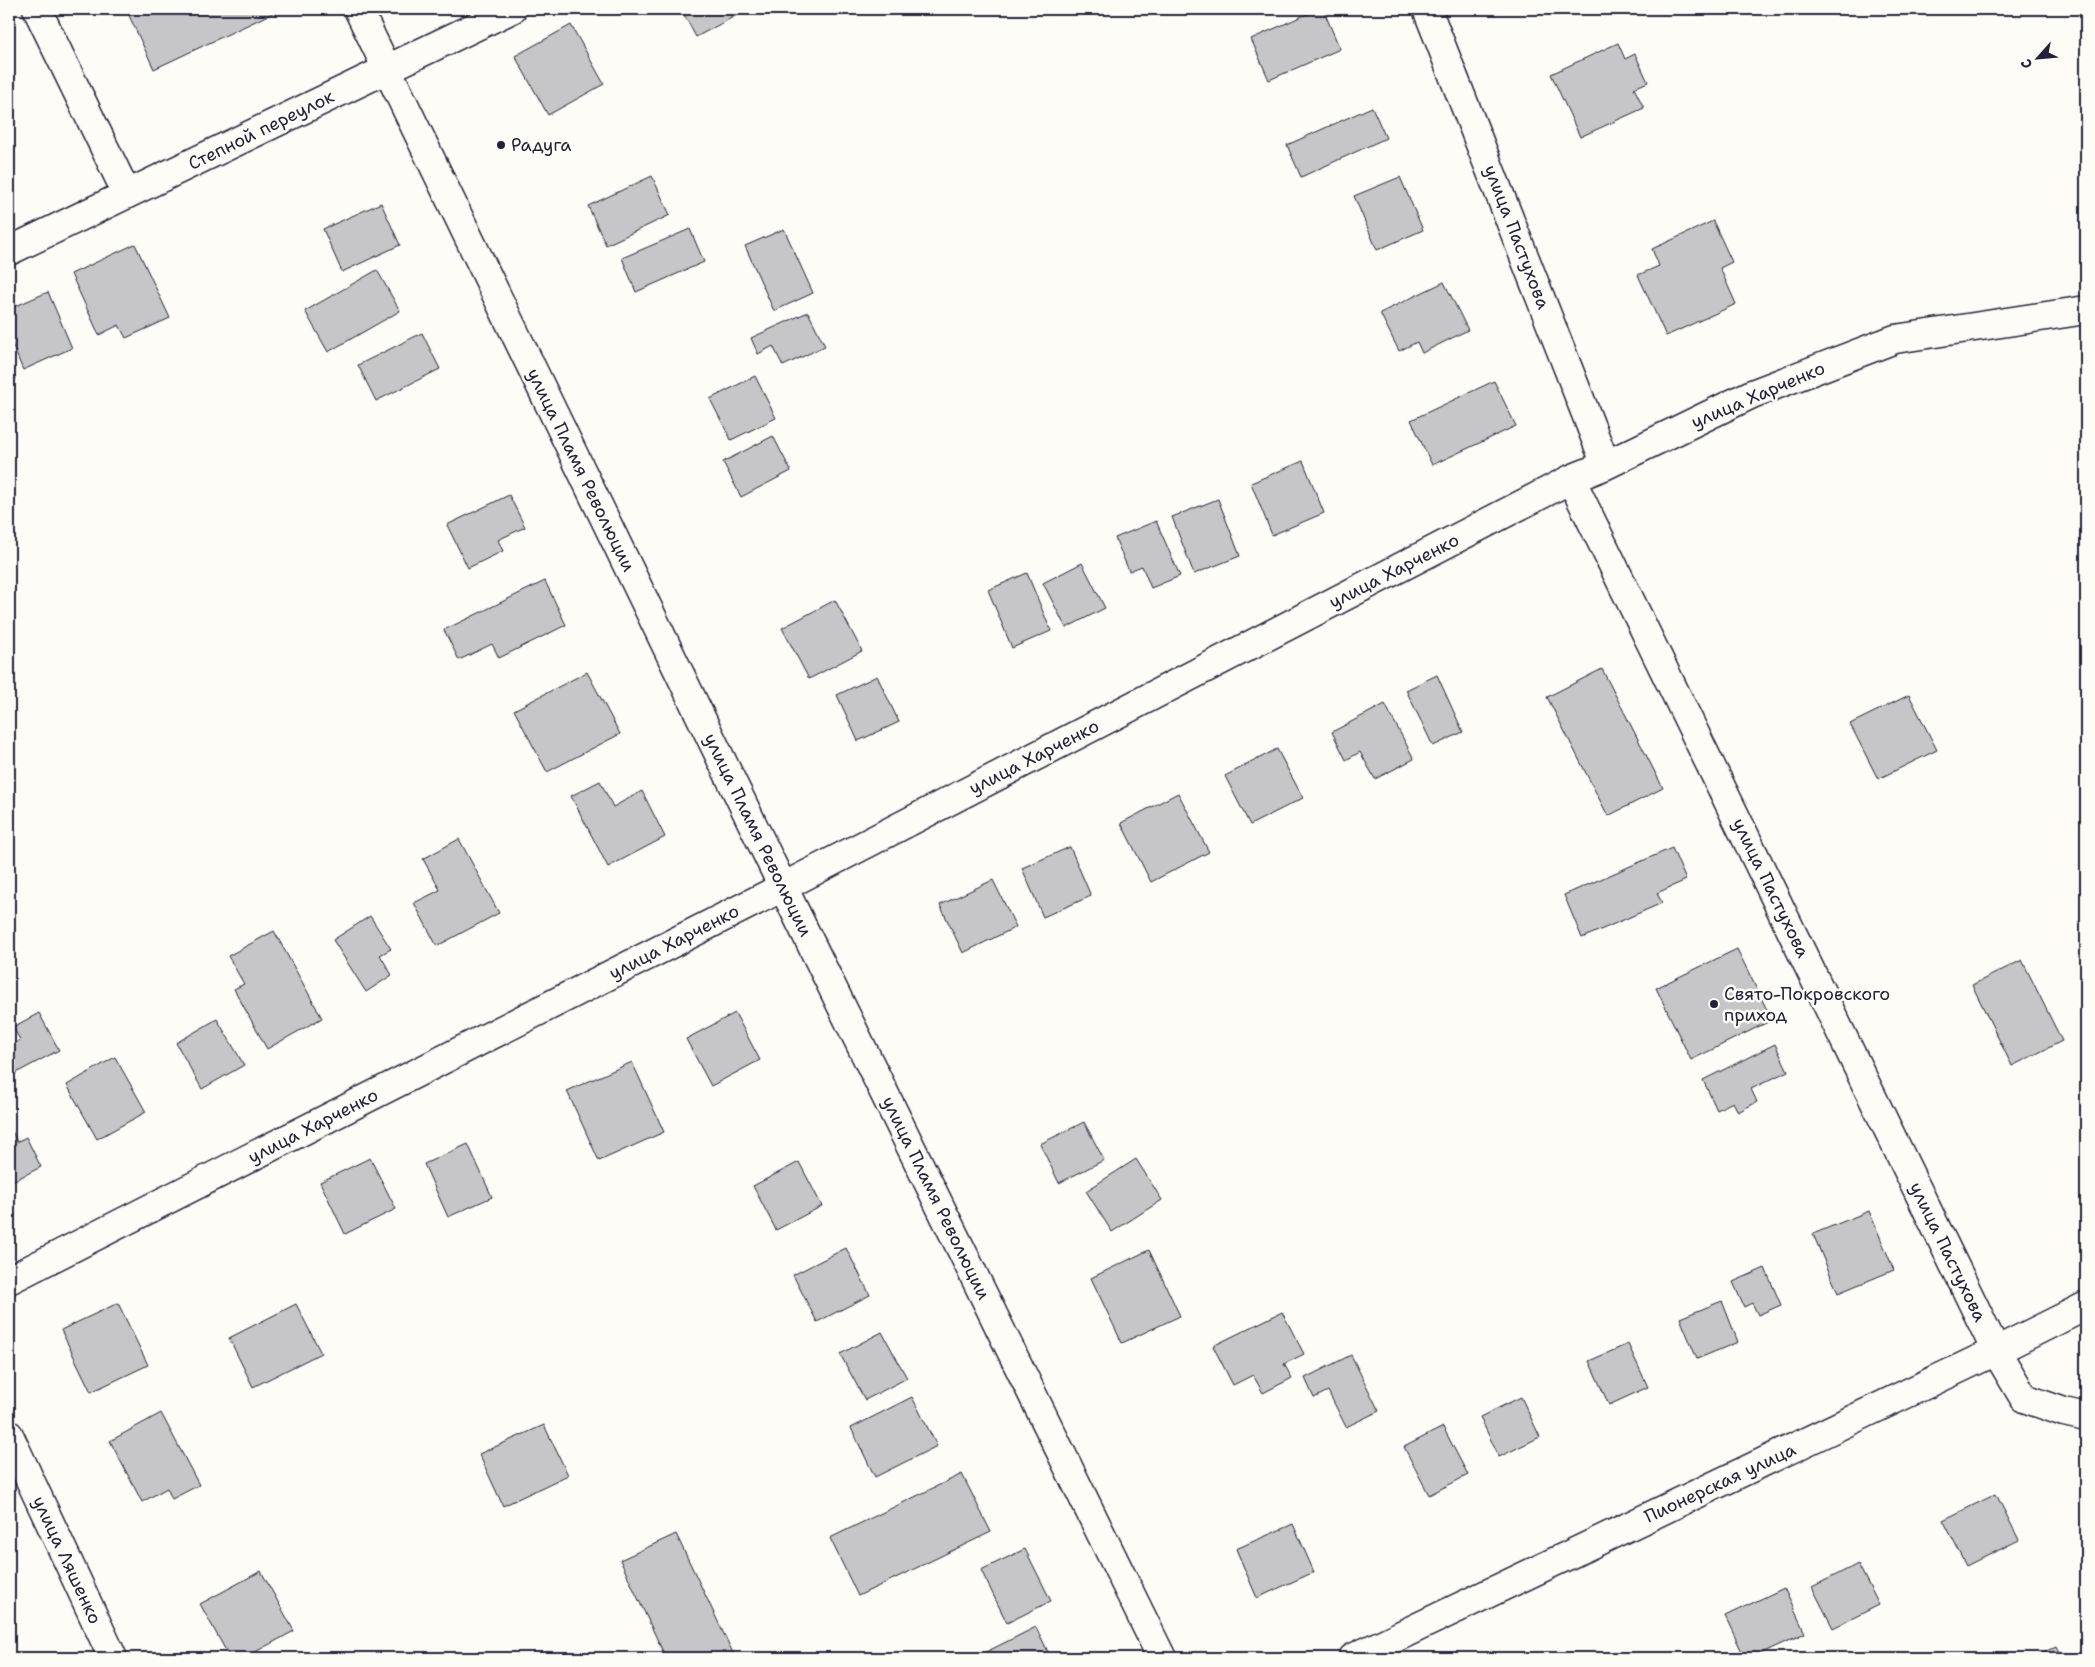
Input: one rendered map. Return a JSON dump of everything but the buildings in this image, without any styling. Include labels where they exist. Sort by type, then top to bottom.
[{"type":"street","points":[[37,9],[128,194]]},
{"type":"street","name":"улица Пламя Революции","points":[[358,9],[783,887],[1162,1658]]},
{"type":"street","name":"Степной переулок","points":[[9,251],[512,9]]},
{"type":"street","name":"улица Пастухова","points":[[1427,9],[1606,465]]},
{"type":"street","name":"улица Харченко","points":[[9,1280],[783,887],[1571,479],[1606,465],[1752,394],[1895,339],[2086,310]]},
{"type":"street","name":"улица Пастухова","points":[[1571,479],[1996,1351],[2024,1398],[2064,1412],[2086,1417]]},
{"type":"street","name":"Пионерская улица","points":[[1353,1658],[1996,1351],[2086,1306]]},
{"type":"street","name":"улица Ляшенко","points":[[9,1435],[113,1658]]},
{"type":"place","name":"Радуга","points":[[501,145]]},
{"type":"place","name":"Свято-Покровского приход","points":[[1714,1004]]}]
